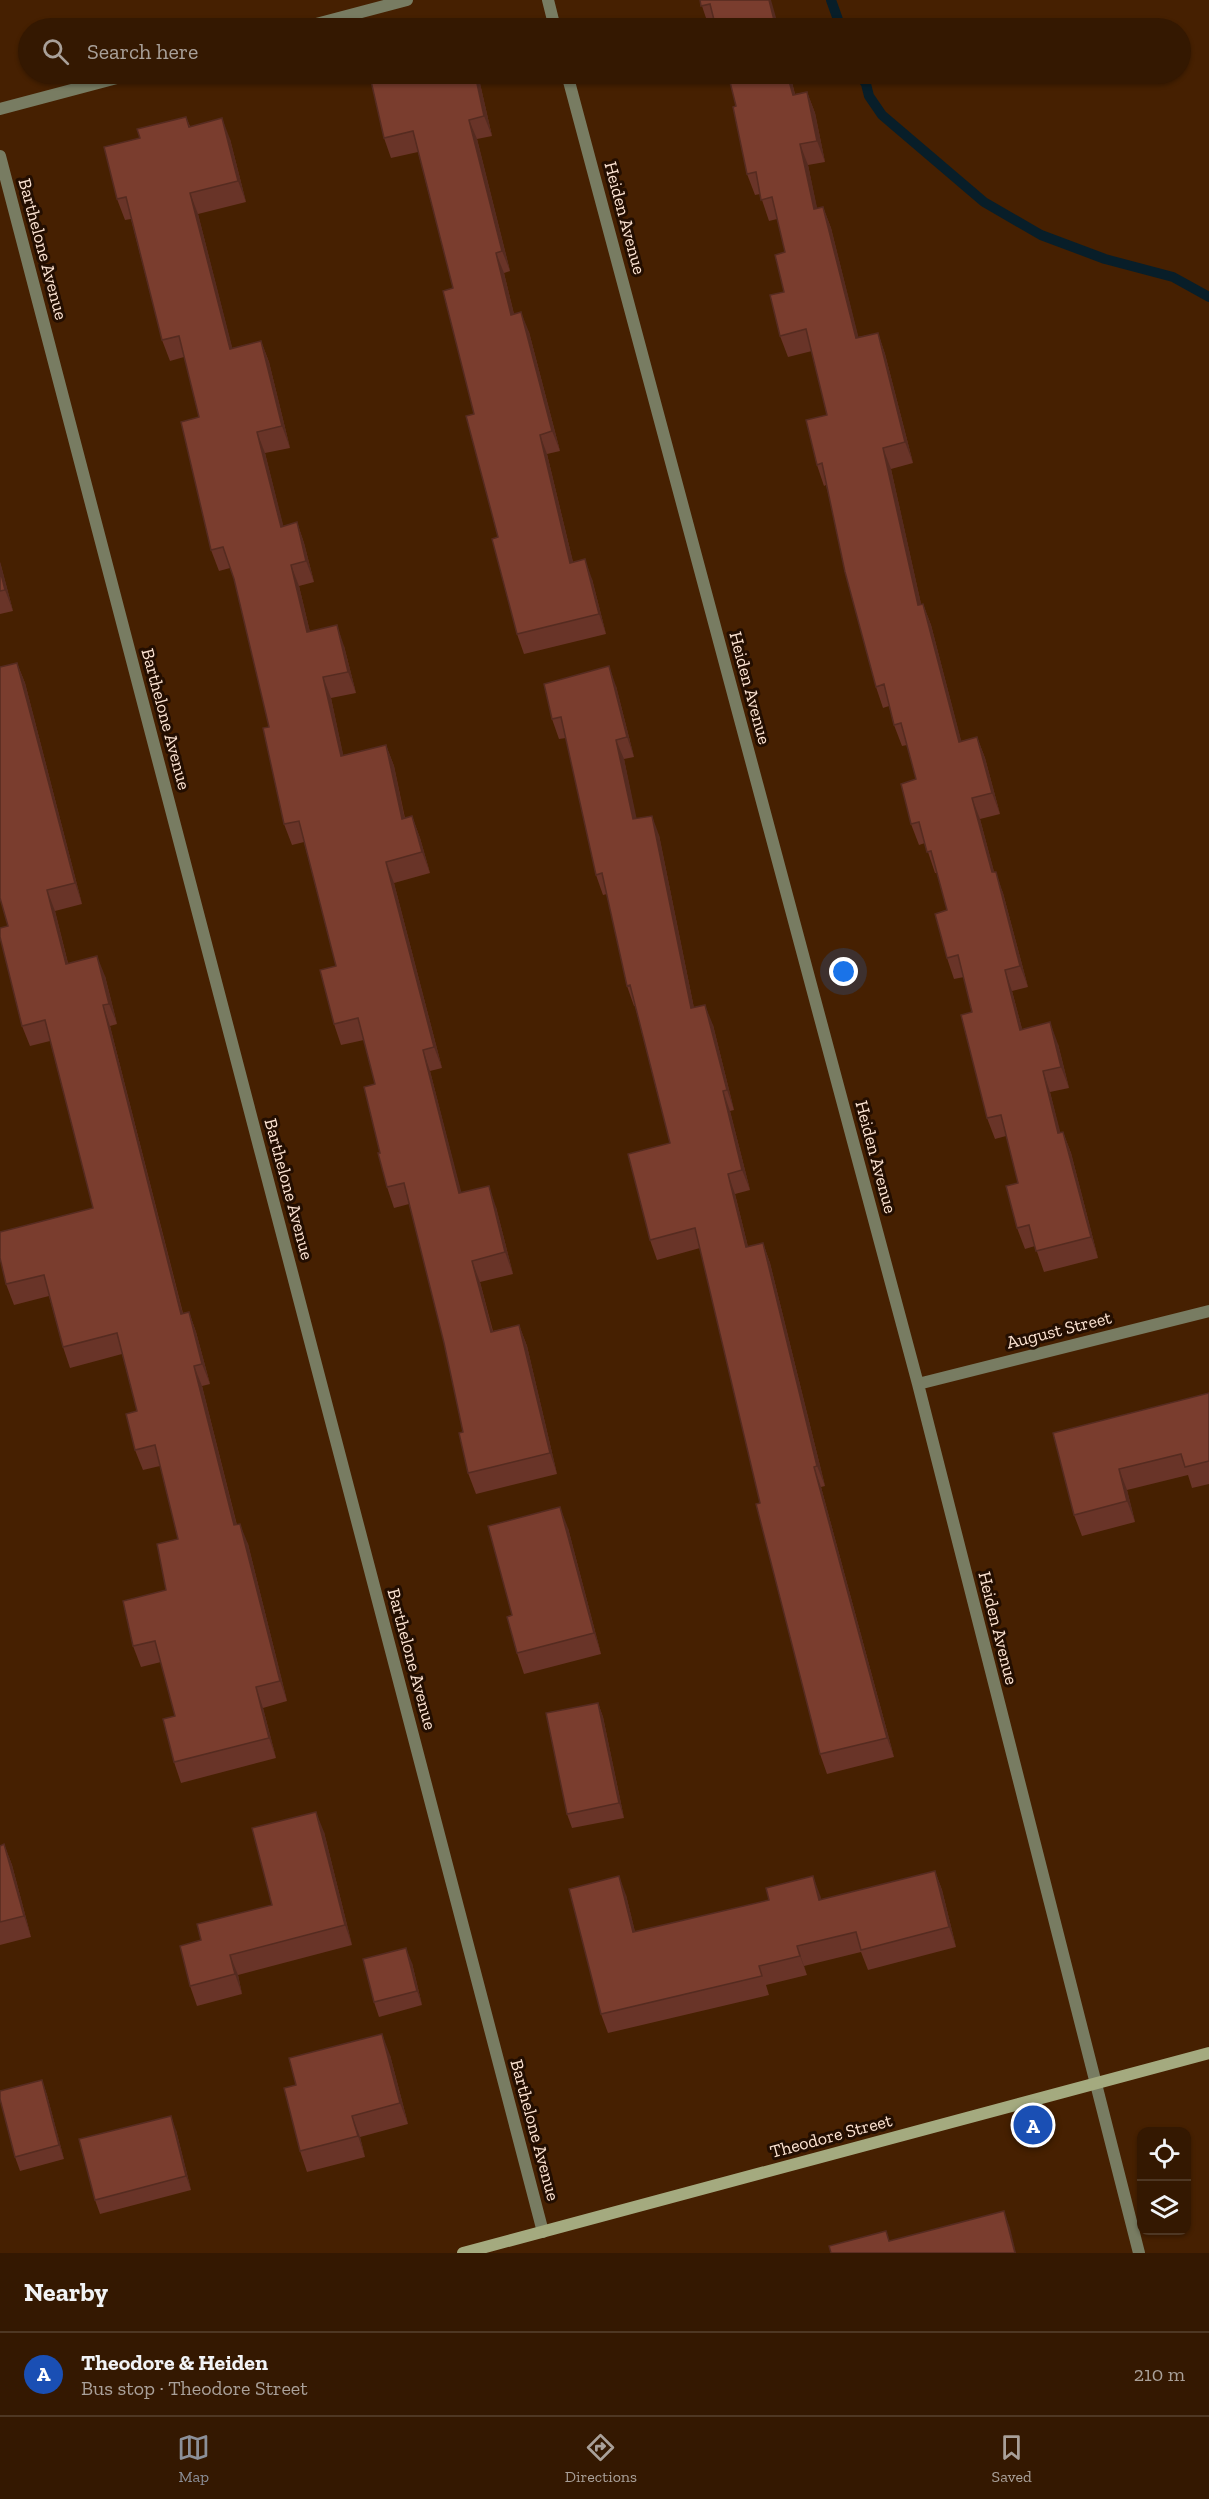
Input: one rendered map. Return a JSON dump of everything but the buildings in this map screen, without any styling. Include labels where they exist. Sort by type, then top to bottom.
[{"type":"main road","name":"Theodore Street","points":[[463,2253],[1209,2053]]},
{"type":"street","points":[[339,18],[407,0]]},
{"type":"street","points":[[548,0],[552,18]]},
{"type":"street","points":[[0,109],[94,84]]},
{"type":"street","name":"Heiden Avenue","points":[[570,84],[918,1384],[1139,2253]]},
{"type":"street","name":"Barthelone Avenue","points":[[0,156],[543,2232]]},
{"type":"street","name":"August Street","points":[[918,1384],[1209,1311]]},
{"type":"waterway","points":[[831,0],[837,18]]},
{"type":"waterway","points":[[866,84],[869,96],[882,115],[984,202],[1041,235],[1105,259],[1173,277],[1209,297]]},
{"type":"place","name":"Theodore & Heiden","points":[[1033,2125]]}]
